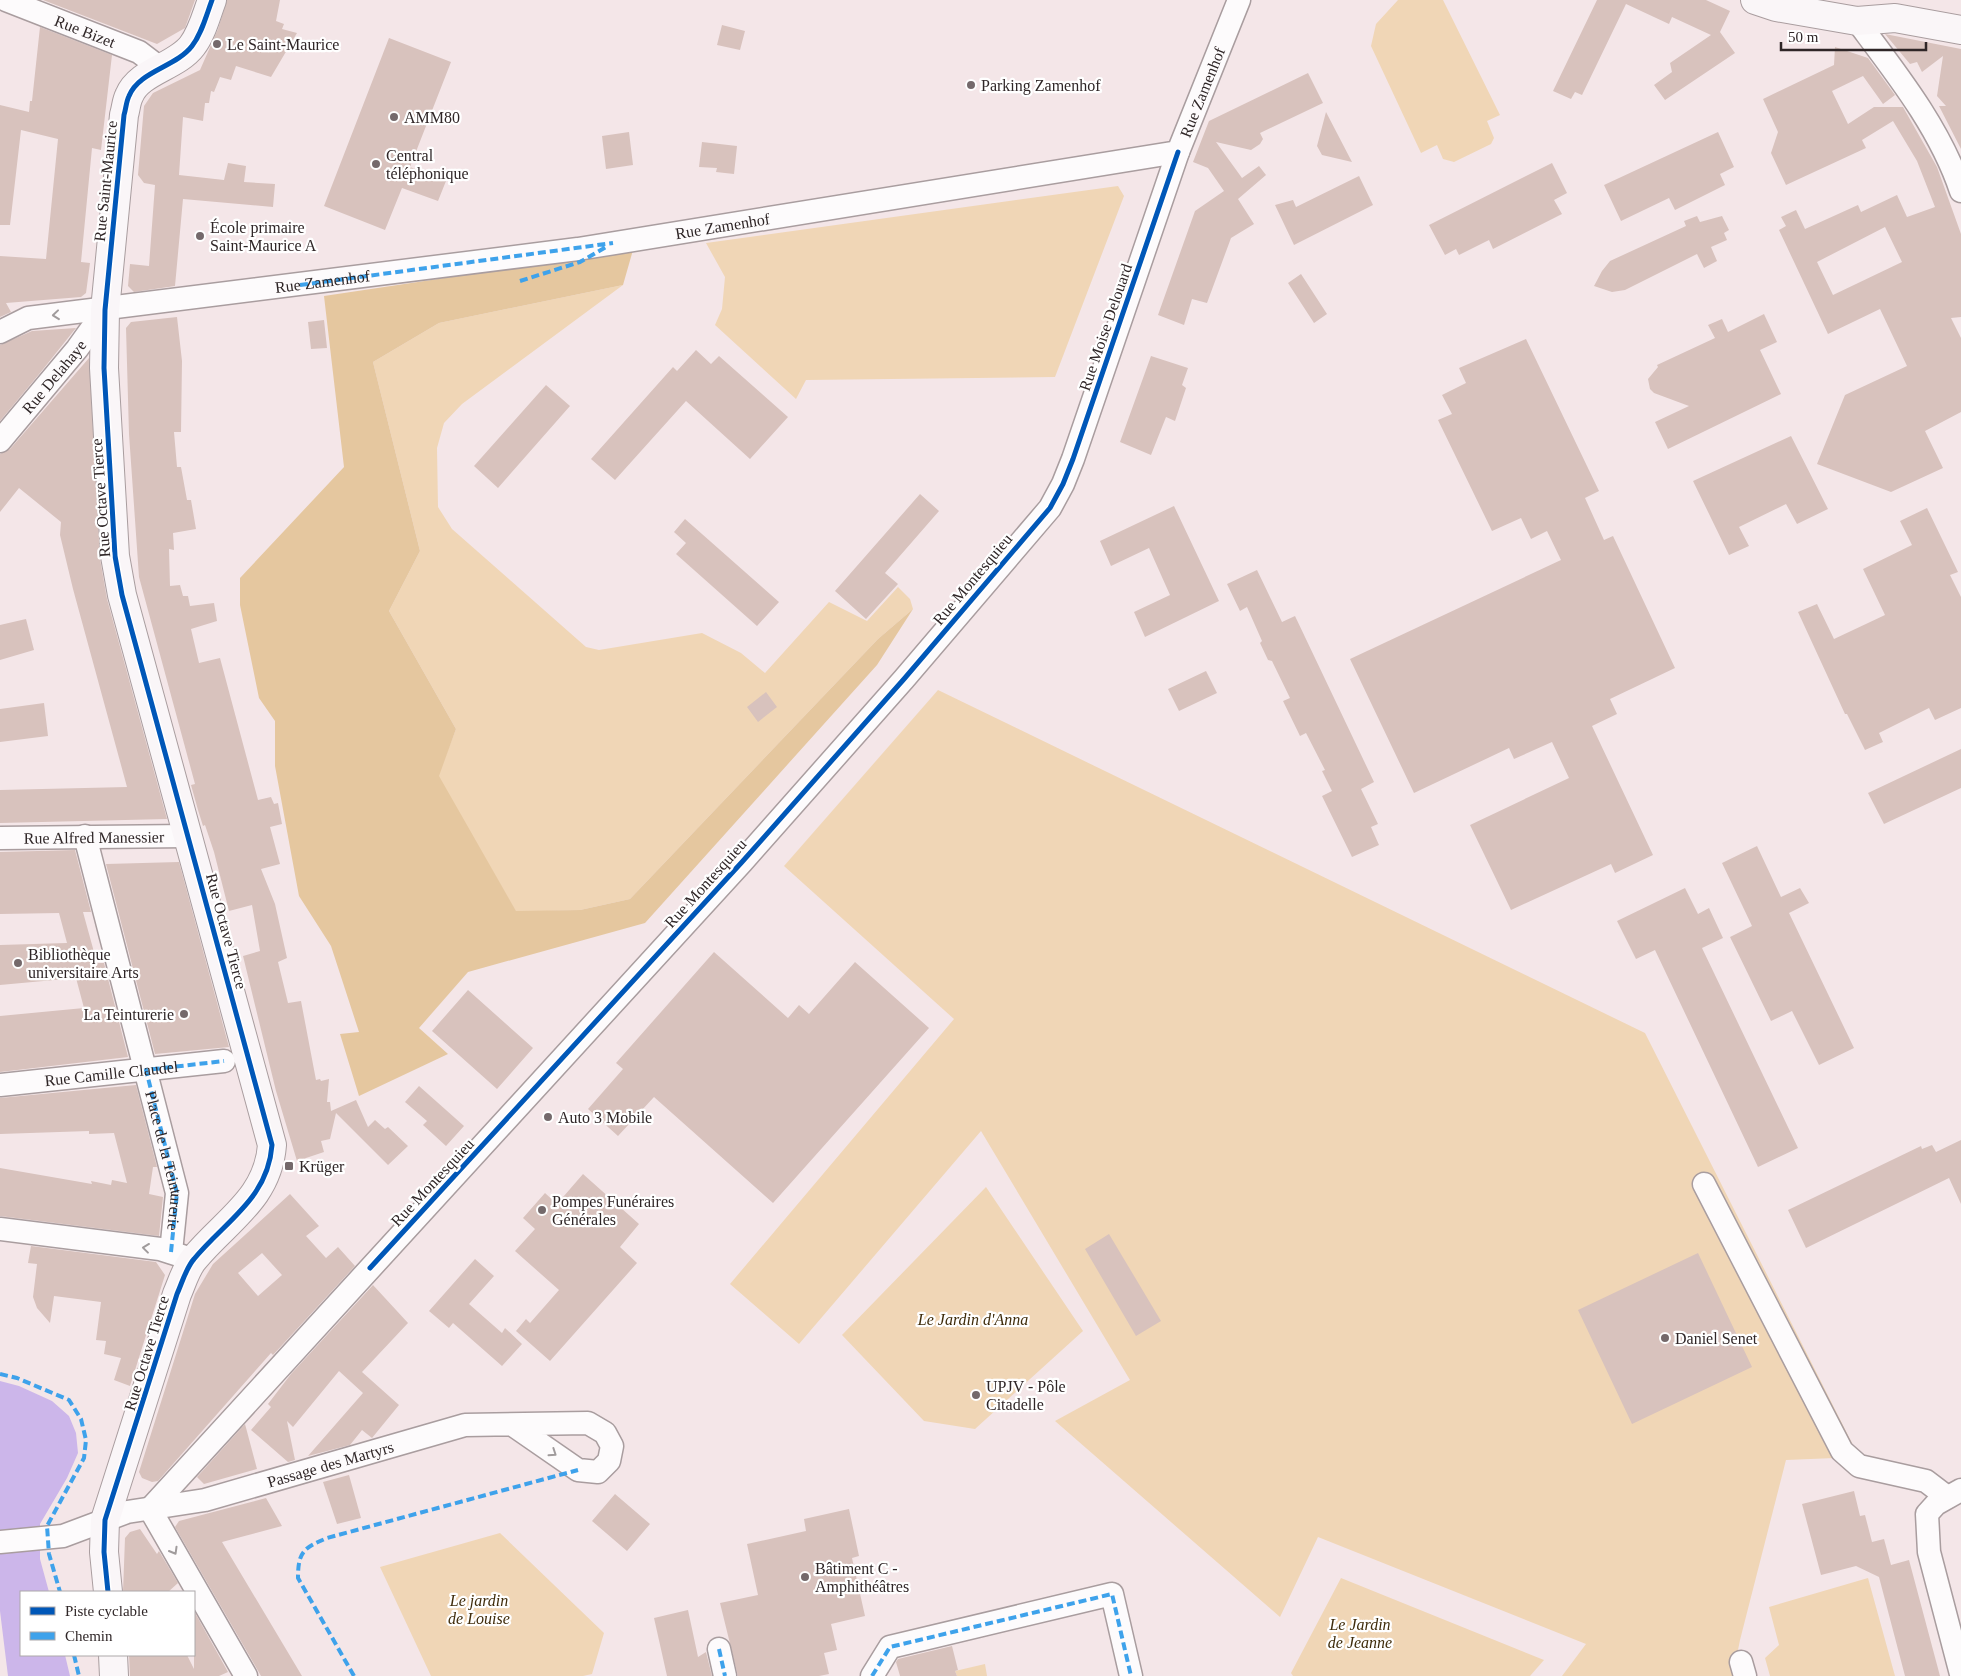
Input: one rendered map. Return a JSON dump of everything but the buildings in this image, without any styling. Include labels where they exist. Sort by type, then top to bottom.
[{"type":"street","name":"Rue Bizet","points":[[6,0],[139,52],[160,68]]},
{"type":"street","name":"Rue Saint-Maurice","points":[[105,310],[124,115],[129,95],[138,84],[160,68],[180,58],[192,46],[202,28],[212,0]]},
{"type":"street","name":"Rue Zamenhof","points":[[0,332],[28,318],[300,285],[613,243],[1178,152],[1239,0]]},
{"type":"street","points":[[1755,0],[1776,7],[1820,7],[1857,21],[1896,18],[1961,30]]},
{"type":"street","points":[[1857,21],[1882,54],[1944,148],[1961,191]]},
{"type":"street","name":"Rue Moise Delouard","points":[[1050,508],[1063,484],[1073,459],[1178,152]]},
{"type":"street","name":"Rue Delahaye","points":[[0,441],[77,349],[105,310]]},
{"type":"street","name":"Rue Octave Tierce","points":[[105,310],[105,379],[115,556],[122,595],[272,1145],[271,1163],[262,1183],[245,1206],[182,1256],[177,1294],[105,1520],[104,1552],[108,1591]]},
{"type":"street","name":"Rue Montesquieu","points":[[150,1509],[742,862],[904,679],[1050,508]]},
{"type":"street","name":"Place de la Teinturerie","points":[[84,836],[177,1193],[182,1256]]},
{"type":"street","name":"Rue Alfred Manessier","points":[[0,838],[188,836]]},
{"type":"street","name":"Rue Camille Claudel","points":[[0,1085],[224,1061]]},
{"type":"street","points":[[1704,1184],[1842,1451],[1859,1466],[1926,1481],[1954,1494]]},
{"type":"street","points":[[0,1229],[182,1256]]},
{"type":"street","name":"Passage des Martyrs","points":[[0,1542],[48,1538],[86,1529],[127,1512],[205,1500],[465,1425],[513,1425]]},
{"type":"street","points":[[1954,1494],[1936,1504],[1927,1514],[1929,1552],[1961,1674]]},
{"type":"street","points":[[150,1509],[246,1676]]},
{"type":"street","points":[[872,1676],[890,1647],[1112,1594],[1131,1676]]},
{"type":"street","points":[[719,1649],[725,1676]]},
{"type":"street","points":[[113,1656],[114,1676]]},
{"type":"green space","points":[[1398,0],[1443,0],[1500,115],[1487,121],[1494,138],[1491,144],[1454,162],[1443,159],[1437,145],[1421,153],[1371,46],[1376,24]]},
{"type":"green space","points":[[1118,186],[1124,196],[1055,377],[806,380],[796,399],[715,325],[722,309],[725,277],[706,243]]},
{"type":"green space","points":[[623,285],[462,404],[444,423],[437,448],[438,507],[452,529],[586,647],[599,650],[702,633],[741,653],[765,673],[829,602],[867,621],[898,587],[910,599],[913,609],[878,639],[630,899],[580,910],[516,912],[438,776],[456,729],[389,611],[420,551],[373,362],[439,323]]},
{"type":"green space","points":[[938,690],[1645,1033],[1859,1457],[1786,1460],[1740,1640],[1736,1660],[1736,1676],[1562,1676],[1586,1644],[1318,1537],[1280,1617],[1055,1421],[1130,1380],[981,1131],[799,1344],[730,1284],[954,1019],[784,866]]},
{"type":"green space","name":"Le Jardin d'Anna","points":[[986,1187],[1083,1331],[975,1429],[924,1421],[842,1335]]},
{"type":"green space","name":"Le jardin de Louise","points":[[500,1533],[604,1633],[592,1674],[583,1676],[431,1676],[380,1567]]},
{"type":"green space","name":"Le Jardin de Jeanne","points":[[1341,1578],[1544,1660],[1530,1676],[1293,1676],[1291,1673]]},
{"type":"green space","points":[[1868,1578],[1895,1676],[1770,1676],[1765,1658],[1779,1645],[1769,1607]]},
{"type":"green space","points":[[985,1664],[987,1676],[957,1676],[955,1671]]},
{"type":"shaded area","points":[[633,250],[623,285],[439,323],[373,362],[420,551],[389,611],[456,729],[439,776],[516,911],[580,910],[630,899],[878,639],[913,609],[877,665],[645,923],[468,972],[419,1028],[448,1054],[359,1096],[340,1034],[359,1032],[331,946],[299,896],[275,766],[275,721],[259,698],[240,605],[240,578],[344,467],[324,296]]},
{"type":"shaded area","points":[[0,1381],[19,1386],[52,1401],[69,1416],[76,1433],[78,1453],[67,1478],[40,1524],[40,1559],[49,1591],[20,1591],[20,1656],[65,1656],[70,1676],[8,1676],[0,1611]]},
{"type":"marked path","points":[[300,285],[613,243]]},
{"type":"marked path","points":[[520,281],[580,262],[606,247]]},
{"type":"marked path","points":[[171,1252],[177,1193],[146,1070],[224,1061]]},
{"type":"marked path","points":[[0,1374],[17,1378],[69,1400],[81,1419],[86,1440],[84,1458],[47,1526],[49,1554],[60,1591]]},
{"type":"marked path","points":[[354,1676],[298,1578],[299,1562],[301,1556],[308,1548],[327,1538],[578,1470]]},
{"type":"marked path","points":[[872,1676],[890,1647],[1112,1594],[1131,1676]]},
{"type":"marked path","points":[[719,1649],[725,1676]]},
{"type":"marked path","points":[[74,1656],[79,1676]]},
{"type":"cycle path","points":[[108,1591],[104,1552],[105,1520],[177,1294],[191,1263],[254,1195],[269,1164],[272,1145],[122,595],[115,556],[104,368],[105,310],[124,115],[127,101],[134,88],[141,81],[177,59],[192,46],[201,30],[212,0]]},
{"type":"cycle path","points":[[370,1268],[742,862],[904,679],[1050,508],[1063,484],[1073,459],[1178,152]]},
{"type":"place","name":"Le Saint-Maurice","points":[[217,44]]},
{"type":"place","name":"Parking Zamenhof","points":[[971,85]]},
{"type":"place","name":"AMM80","points":[[394,117]]},
{"type":"place","name":"Central téléphonique","points":[[376,164]]},
{"type":"place","name":"École primaire Saint-Maurice A","points":[[200,236]]},
{"type":"place","name":"Bibliothèque universitaire Arts","points":[[18,963]]},
{"type":"place","name":"La Teinturerie","points":[[184,1014]]},
{"type":"place","name":"Auto 3 Mobile","points":[[548,1117]]},
{"type":"place","name":"Krüger","points":[[289,1166]]},
{"type":"place","name":"Pompes Funéraires Générales","points":[[542,1210]]},
{"type":"place","name":"Daniel Senet","points":[[1665,1338]]},
{"type":"place","name":"UPJV - Pôle Citadelle","points":[[976,1395]]},
{"type":"place","name":"Bâtiment C - Amphithéâtres","points":[[805,1577]]}]
